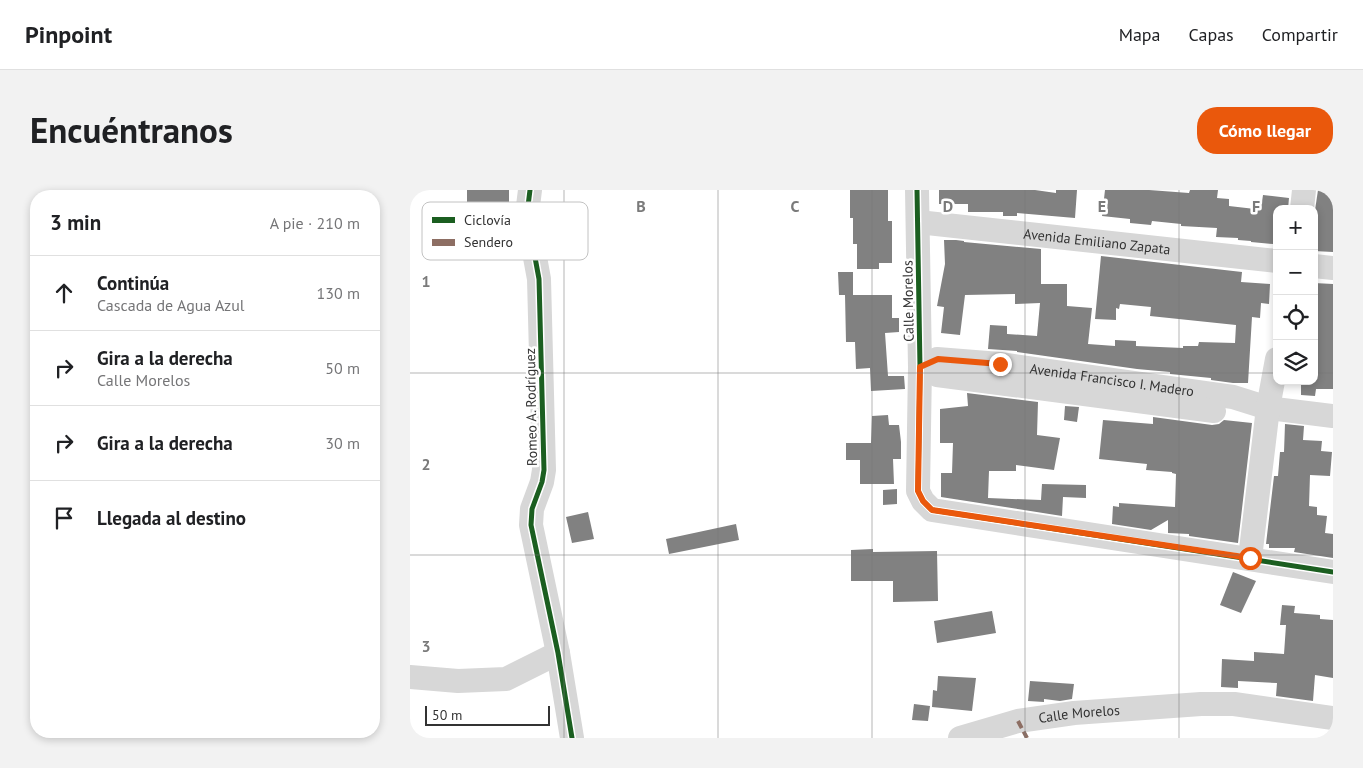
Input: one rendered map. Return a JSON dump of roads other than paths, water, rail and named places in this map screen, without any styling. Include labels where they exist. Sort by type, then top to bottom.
[{"type":"street","name":"Calle Morelos","points":[[917,190],[920,367],[918,491],[923,501],[932,510],[1250,558]]},
{"type":"street","points":[[1302,205],[1304,190]]},
{"type":"street","name":"Avenida Emiliano Zapata","points":[[918,222],[1273,261]]},
{"type":"street","name":"Romeo A. Rodríguez","points":[[536,260],[539,278],[544,470],[542,482],[532,509],[531,525],[558,652],[572,738]]},
{"type":"street","points":[[1318,266],[1333,268]]},
{"type":"street","name":"Avenida Francisco I. Madero","points":[[920,367],[938,359],[1000,364],[1233,397],[1268,408],[1333,416]]},
{"type":"street","points":[[1273,381],[1250,558],[1333,572]]},
{"type":"street","points":[[410,677],[458,682],[506,679],[558,652]]},
{"type":"street","name":"Calle Morelos","points":[[960,738],[1018,722],[1064,715],[1202,704],[1234,704],[1333,718]]}]
